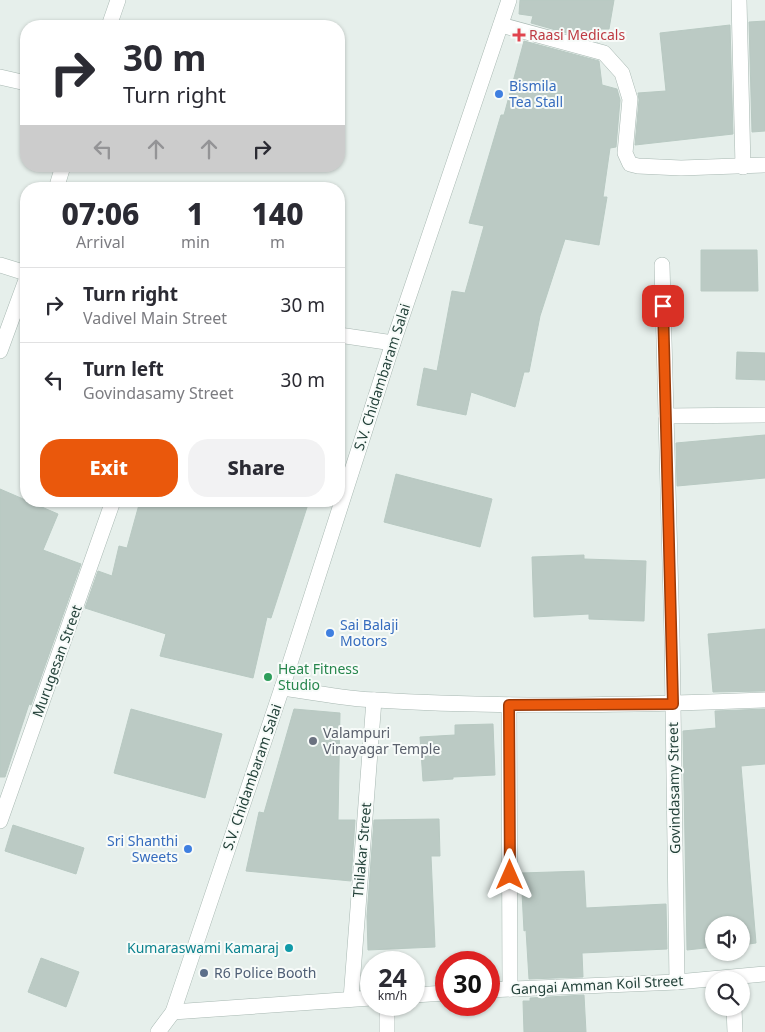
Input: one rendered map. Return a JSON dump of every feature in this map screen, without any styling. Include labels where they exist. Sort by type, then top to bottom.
[{"type":"street","points":[[111,20],[118,0]]},
{"type":"street","name":"S.V. Chidambaram Salai","points":[[345,492],[393,343],[509,0]]},
{"type":"street","points":[[739,0],[743,167]]},
{"type":"street","points":[[500,24],[604,53],[622,73],[630,99],[625,153],[630,164],[681,168],[765,165]]},
{"type":"street","points":[[0,77],[20,82]]},
{"type":"street","name":"Govindasamy Street","points":[[662,265],[673,704],[677,982]]},
{"type":"street","points":[[0,266],[20,271]]},
{"type":"street","points":[[0,351],[20,296]]},
{"type":"street","points":[[345,336],[393,343]]},
{"type":"street","points":[[666,416],[765,415]]},
{"type":"street","name":"Murugesan Street","points":[[0,822],[111,507]]},
{"type":"street","name":"S.V. Chidambaram Salai","points":[[173,1012],[282,688],[340,507]]},
{"type":"street","points":[[282,688],[374,700],[509,705],[673,704],[765,700]]},
{"type":"street","name":"Thilakar Street","points":[[350,999],[374,700]]},
{"type":"street","points":[[509,705],[510,989]]},
{"type":"street","name":"Gangai Amman Koil Street","points":[[750,976],[765,974]]},
{"type":"street","name":"Gangai Amman Koil Street","points":[[500,989],[705,980]]},
{"type":"street","points":[[158,1032],[173,1012],[360,999]]},
{"type":"street","points":[[387,1016],[387,1032]]},
{"type":"street","points":[[734,1016],[734,1032]]},
{"type":"building","points":[[520,0],[614,0],[609,29],[597,29],[598,42],[531,23],[533,16],[519,14]]},
{"type":"building","points":[[765,21],[765,131],[752,132],[749,22]]},
{"type":"building","points":[[730,25],[733,134],[635,145],[638,93],[666,91],[660,33]]},
{"type":"building","points":[[524,41],[599,61],[602,85],[617,89],[620,100],[616,147],[610,148],[603,197],[607,197],[599,245],[565,239],[540,316],[529,372],[524,372],[515,407],[471,392],[466,415],[417,405],[424,368],[437,371],[452,291],[465,293],[484,226],[469,223],[501,115],[504,115]]},
{"type":"building","points":[[701,250],[757,250],[758,291],[701,291]]},
{"type":"building","points":[[737,352],[765,353],[765,380],[736,379]]},
{"type":"building","points":[[765,435],[765,478],[677,486],[676,443]]},
{"type":"building","points":[[396,474],[492,499],[480,547],[384,522]]},
{"type":"building","points":[[0,489],[20,498],[20,507],[42,507],[58,514],[43,550],[81,564],[31,705],[29,704],[5,777],[0,777]]},
{"type":"building","points":[[138,507],[307,507],[271,618],[267,617],[253,678],[160,656],[166,634],[85,608],[98,571],[112,576],[119,546],[127,548]]},
{"type":"building","points":[[584,555],[584,559],[646,561],[644,621],[589,619],[589,614],[534,617],[532,557]]},
{"type":"building","points":[[765,629],[765,691],[713,692],[708,634]]},
{"type":"building","points":[[131,709],[222,734],[205,798],[114,773]]},
{"type":"building","points":[[294,709],[340,713],[338,820],[355,820],[351,881],[246,871],[259,812],[264,813]]},
{"type":"building","points":[[765,709],[765,764],[741,766],[756,943],[750,944],[750,916],[705,916],[705,948],[687,950],[683,731],[716,728],[715,711]]},
{"type":"building","points":[[493,724],[495,775],[423,781],[420,737],[455,735],[455,725]]},
{"type":"building","points":[[439,819],[440,856],[431,856],[435,947],[368,950],[367,916],[374,820]]},
{"type":"building","points":[[13,825],[84,848],[76,874],[5,851]]},
{"type":"building","points":[[584,871],[586,908],[666,904],[667,949],[582,953],[583,977],[529,979],[521,873]]},
{"type":"building","points":[[41,958],[79,972],[66,1007],[28,992]]},
{"type":"building","points":[[584,995],[586,1032],[524,1032],[523,1001],[530,1001],[530,998]]},
{"type":"place","name":"Raasi Medicals","points":[[519,35]]},
{"type":"place","name":"Bismila Tea Stall","points":[[499,94]]},
{"type":"place","name":"Sai Balaji Motors","points":[[330,633]]},
{"type":"place","name":"Heat Fitness Studio","points":[[268,677]]},
{"type":"place","name":"Valampuri Vinayagar Temple","points":[[313,741]]},
{"type":"place","name":"Sri Shanthi Sweets","points":[[188,849]]},
{"type":"place","name":"Kumaraswami Kamaraj","points":[[289,948]]},
{"type":"place","name":"R6 Police Booth","points":[[204,973]]},
{"type":"route","points":[[510,875],[509,705],[673,704],[663,306]]}]
